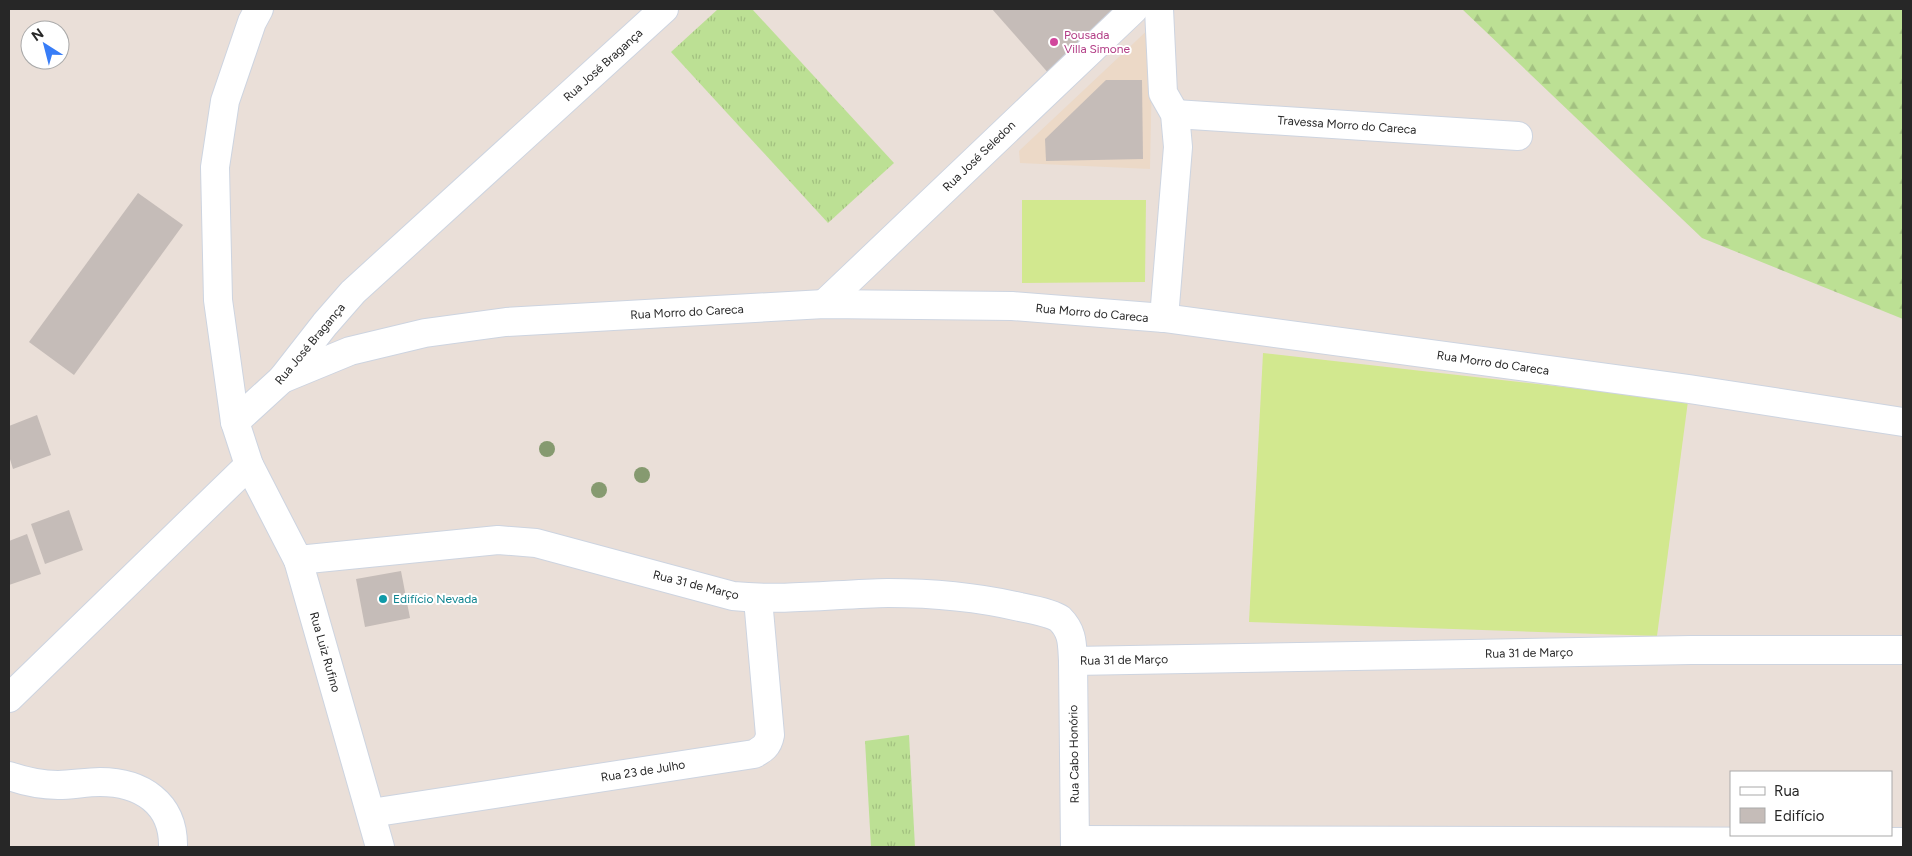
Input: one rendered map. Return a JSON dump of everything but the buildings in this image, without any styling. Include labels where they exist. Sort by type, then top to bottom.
[{"type":"street","points":[[9,698],[249,465],[235,422],[218,300],[215,167],[225,101],[252,22],[259,9]]},
{"type":"street","name":"Rua José Bragança","points":[[235,422],[282,380],[325,324],[353,292],[664,9]]},
{"type":"street","name":"Rua José Seledon","points":[[824,304],[1134,9]]},
{"type":"street","points":[[1159,9],[1162,93],[1175,114],[1178,147],[1177,179],[1164,318]]},
{"type":"street","name":"Travessa Morro do Careca","points":[[1175,114],[1518,136]]},
{"type":"street","name":"Rua Morro do Careca","points":[[282,380],[350,351],[425,333],[506,322],[824,304],[1012,306],[1164,318],[1690,389],[1903,422]]},
{"type":"street","name":"Rua Luiz Rufino","points":[[249,465],[298,560],[380,847]]},
{"type":"street","name":"Rua 31 de Março","points":[[298,560],[498,540],[536,543],[733,596],[798,598],[886,593],[929,594],[1000,602],[1036,610],[1059,618],[1071,633],[1073,661],[1680,650],[1903,650]]},
{"type":"street","name":"Rua 23 de Julho","points":[[370,813],[754,754],[762,750],[768,743],[770,735],[758,598]]},
{"type":"street","name":"Rua Cabo Honório","points":[[1073,661],[1075,844]]},
{"type":"street","points":[[9,776],[21,780],[56,785],[100,782],[126,784],[158,802],[170,821],[173,847]]},
{"type":"street","points":[[1075,844],[1903,842]]},
{"type":"shaded area","points":[[1153,25],[1150,169],[1020,163],[1019,151]]},
{"type":"green space","points":[[718,9],[752,9],[894,163],[828,223],[671,52]]},
{"type":"green space","points":[[1462,9],[1903,9],[1903,319],[1702,238]]},
{"type":"green space","points":[[1022,200],[1146,200],[1145,282],[1022,283]]},
{"type":"green space","points":[[1263,353],[1688,401],[1657,636],[1249,622]]},
{"type":"green space","points":[[909,735],[915,847],[871,847],[865,741]]},
{"type":"place","name":"Pousada Villa Simone","points":[[1054,42]]},
{"type":"place","name":"Edifício Nevada","points":[[383,599]]}]
